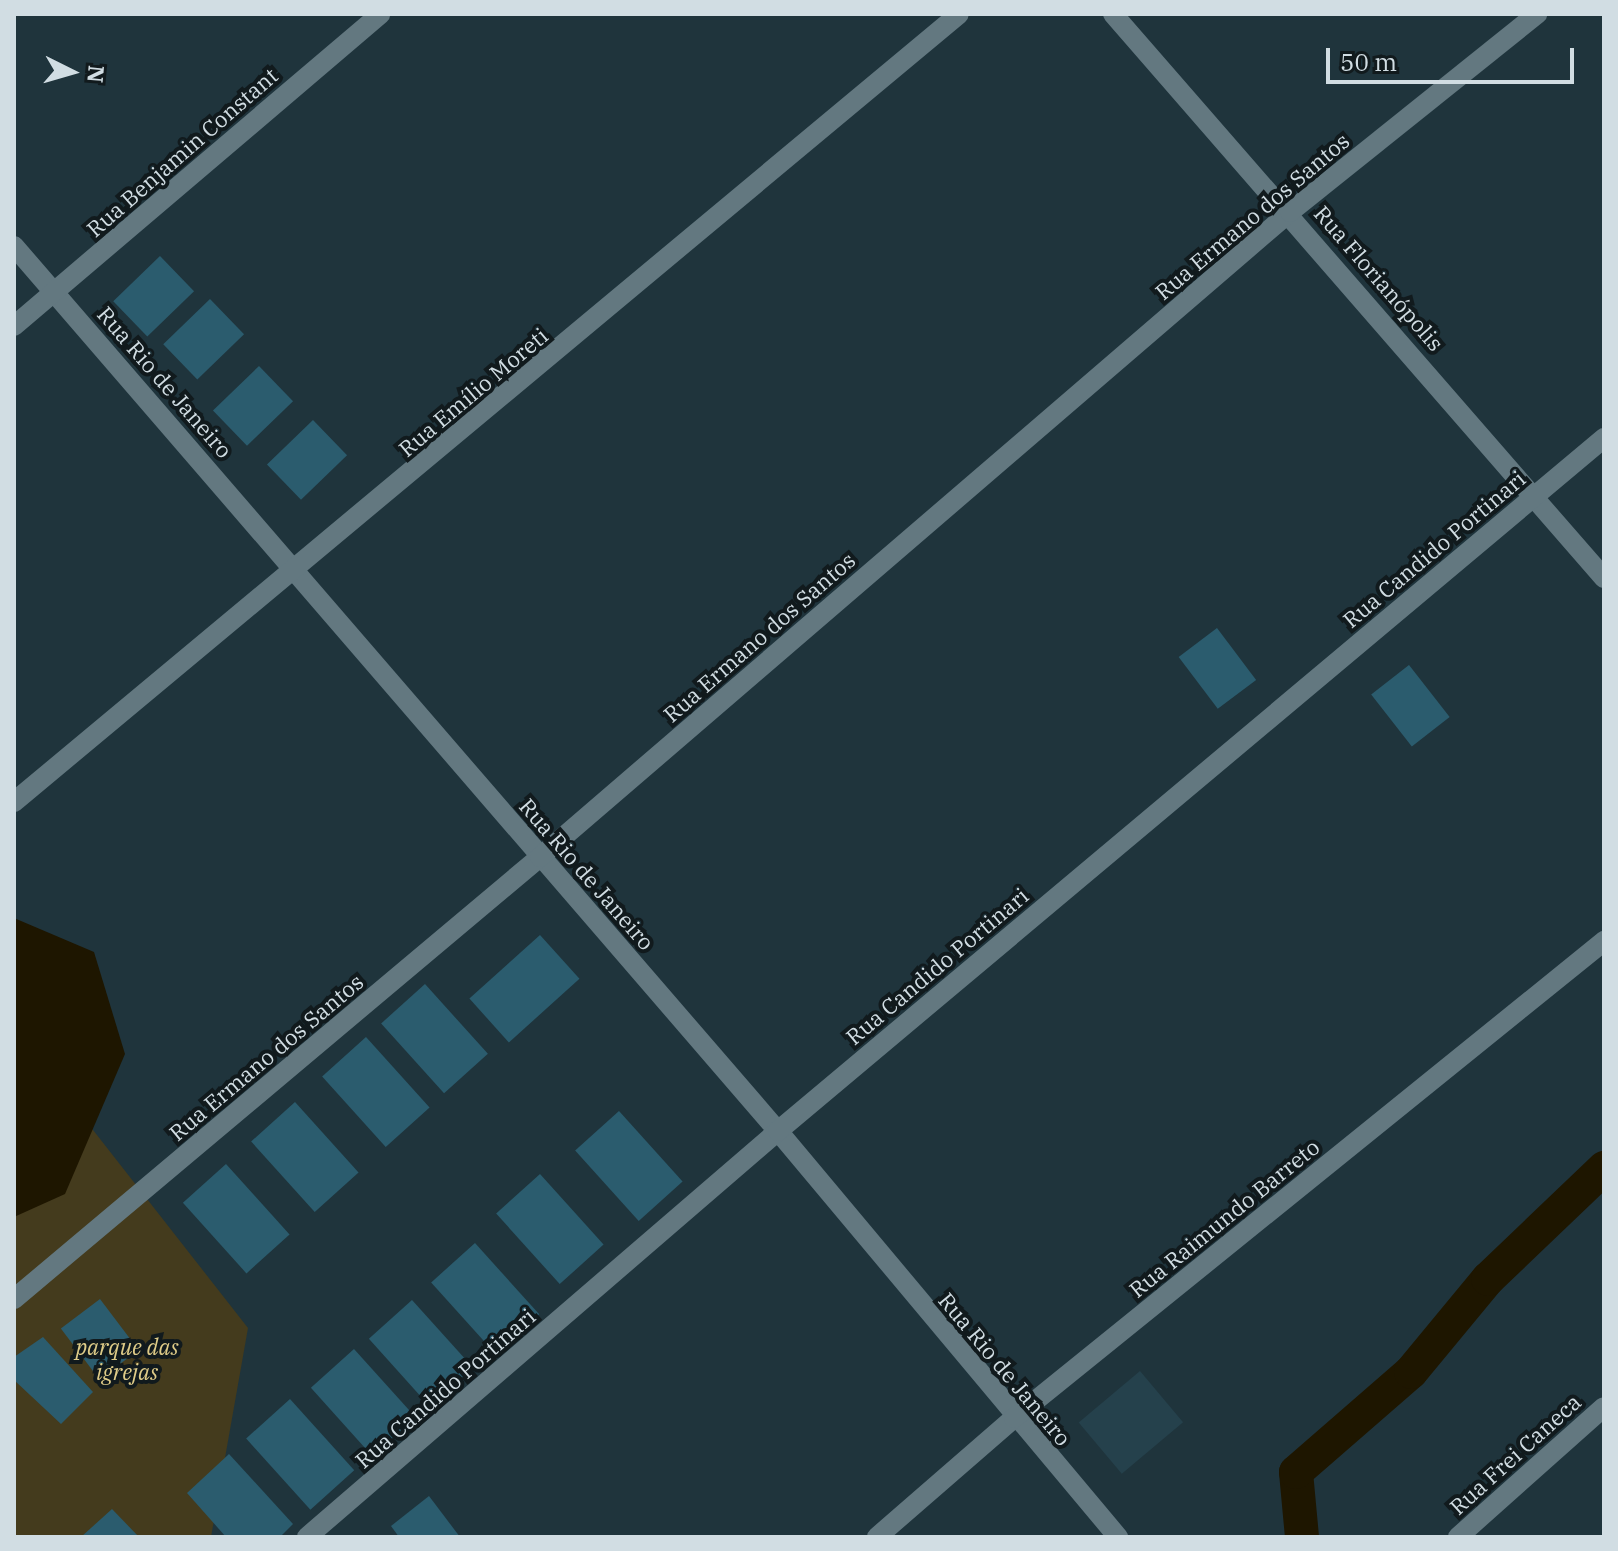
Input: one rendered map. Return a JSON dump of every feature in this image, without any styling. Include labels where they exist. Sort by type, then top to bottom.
[{"type":"street","name":"Rua Benjamin Constant","points":[[14,326],[380,14]]},
{"type":"street","name":"Rua Emílio Moreti","points":[[14,802],[297,570],[959,14]]},
{"type":"street","name":"Rua Florianópolis","points":[[1113,14],[1290,212],[1604,578]]},
{"type":"street","name":"Rua Ermano dos Santos","points":[[14,1299],[540,857],[1290,212],[1537,14]]},
{"type":"street","name":"Rua Rio de Janeiro","points":[[14,246],[297,570],[778,1131],[1014,1418],[1118,1537]]},
{"type":"street","name":"Rua Candido Portinari","points":[[307,1537],[778,1131],[1604,438]]},
{"type":"street","name":"Rua Raimundo Barreto","points":[[877,1537],[1014,1418],[1604,941]]},
{"type":"street","name":"Rua Frei Caneca","points":[[1458,1537],[1604,1407]]},
{"type":"shaded area","points":[[14,918],[94,952],[125,1054],[65,1194],[14,1217]]},
{"type":"shaded area","points":[[1140,1371],[1183,1422],[1122,1474],[1079,1422]]},
{"type":"green space","name":"parque das igrejas","points":[[14,1029],[248,1328],[211,1537],[14,1537]]},
{"type":"building","points":[[160,256],[194,291],[147,336],[113,301]]},
{"type":"building","points":[[210,299],[244,334],[197,379],[163,344]]},
{"type":"building","points":[[259,366],[293,401],[247,446],[213,410]]},
{"type":"building","points":[[313,420],[347,455],[301,500],[267,464]]},
{"type":"building","points":[[1217,628],[1256,680],[1218,709],[1179,657]]},
{"type":"building","points":[[1409,665],[1450,717],[1412,747],[1371,695]]},
{"type":"building","points":[[540,935],[579,979],[509,1042],[469,999]]},
{"type":"building","points":[[425,984],[488,1054],[444,1093],[381,1023]]},
{"type":"building","points":[[366,1037],[430,1108],[386,1147],[322,1076]]},
{"type":"building","points":[[295,1102],[359,1173],[315,1212],[251,1141]]},
{"type":"building","points":[[619,1111],[683,1182],[639,1221],[575,1150]]},
{"type":"building","points":[[226,1164],[290,1235],[246,1273],[183,1203]]},
{"type":"building","points":[[540,1174],[604,1245],[560,1284],[496,1213]]},
{"type":"building","points":[[475,1243],[539,1314],[495,1354],[431,1282]]},
{"type":"building","points":[[100,1299],[139,1350],[99,1380],[61,1328]]},
{"type":"building","points":[[412,1300],[476,1371],[432,1409],[369,1339]]},
{"type":"building","points":[[43,1337],[93,1392],[61,1424],[14,1380],[14,1357]]},
{"type":"building","points":[[354,1349],[418,1420],[374,1458],[311,1388]]},
{"type":"building","points":[[290,1399],[354,1470],[310,1510],[246,1438]]},
{"type":"building","points":[[229,1454],[293,1524],[280,1537],[226,1537],[187,1493]]},
{"type":"building","points":[[429,1496],[460,1537],[399,1537],[391,1526]]},
{"type":"building","points":[[112,1509],[139,1537],[81,1537]]},
{"type":"waterway","points":[[1302,1537],[1296,1472],[1411,1372],[1488,1279],[1604,1168]]}]
